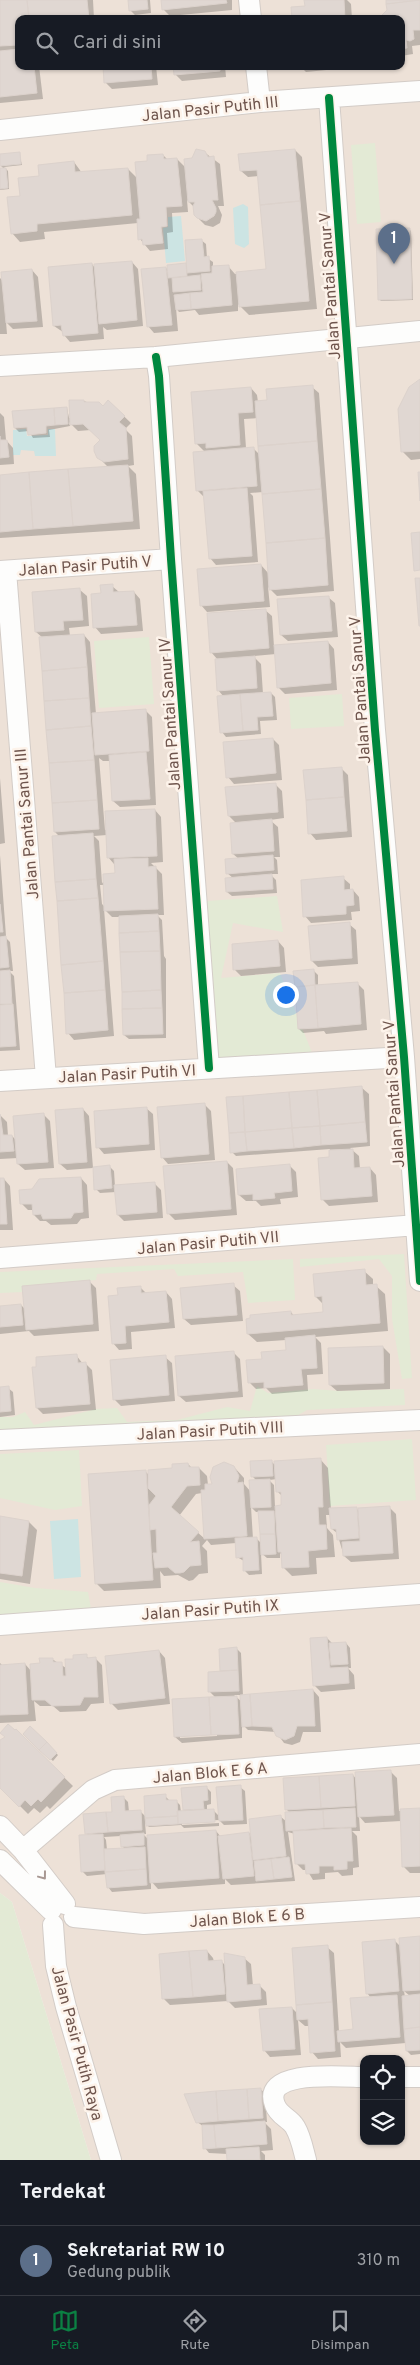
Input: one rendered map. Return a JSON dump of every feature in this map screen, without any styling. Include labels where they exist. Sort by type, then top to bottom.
[{"type":"street","points":[[249,0],[251,15]]},
{"type":"street","points":[[256,70],[260,102]]},
{"type":"street","name":"Jalan Pasir Putih III","points":[[0,130],[260,102],[420,92]]},
{"type":"street","name":"Jalan Pantai Sanur V","points":[[329,98],[375,730],[418,1226],[420,1281]]},
{"type":"street","points":[[0,366],[156,357],[420,331]]},
{"type":"street","name":"Jalan Pantai Sanur IV","points":[[156,357],[160,376],[171,559],[209,1068]]},
{"type":"street","name":"Jalan Pasir Putih V","points":[[3,571],[171,559]]},
{"type":"street","name":"Jalan Pantai Sanur III","points":[[3,571],[46,1078]]},
{"type":"street","name":"Jalan Pasir Putih VI","points":[[0,1081],[404,1057]]},
{"type":"street","name":"Jalan Pasir Putih VII","points":[[0,1258],[418,1226]]},
{"type":"street","name":"Jalan Pasir Putih VIII","points":[[0,1440],[420,1420]]},
{"type":"street","name":"Jalan Pasir Putih IX","points":[[0,1625],[420,1594]]},
{"type":"street","name":"Jalan Blok E 6 A","points":[[23,1850],[93,1790],[115,1780],[420,1754]]},
{"type":"street","points":[[0,1826],[23,1850],[61,1914]]},
{"type":"street","points":[[0,1860],[61,1914]]},
{"type":"street","name":"Jalan Blok E 6 B","points":[[61,1914],[144,1924],[420,1907]]},
{"type":"street","name":"Jalan Pasir Putih Raya","points":[[61,1914],[56,1966],[66,2008],[111,2160]]},
{"type":"street","points":[[306,2160],[295,2126],[280,2114],[273,2098],[275,2089],[280,2083],[302,2077],[360,2077]]},
{"type":"street","points":[[405,2077],[420,2077]]},
{"type":"shaded area","points":[[0,0],[420,0],[420,2160],[91,2160],[12,1902],[0,1893]]},
{"type":"green space","points":[[375,143],[381,222],[357,224],[351,145]]},
{"type":"green space","points":[[149,637],[154,704],[99,708],[94,641]]},
{"type":"green space","points":[[342,694],[344,726],[291,729],[289,698]]},
{"type":"green space","points":[[277,896],[283,932],[233,923],[221,978],[280,973],[313,1055],[217,1058],[207,901]]},
{"type":"green space","points":[[404,1254],[412,1378],[402,1379],[392,1319],[392,1276],[379,1259],[300,1267],[300,1259]]},
{"type":"green space","points":[[293,1259],[295,1300],[248,1303],[243,1272],[178,1276],[174,1269],[97,1274],[96,1280],[34,1286],[23,1292],[0,1293],[0,1272]]},
{"type":"green space","points":[[257,1386],[268,1393],[313,1389],[340,1391],[404,1389],[405,1405],[307,1410],[293,1418],[0,1435],[0,1417],[13,1417],[25,1412],[34,1425],[96,1409],[117,1408],[127,1422],[177,1420],[227,1407],[250,1411]]},
{"type":"green space","points":[[412,1439],[416,1500],[330,1506],[326,1445]]},
{"type":"green space","points":[[79,1450],[82,1506],[55,1510],[0,1498],[0,1454]]},
{"type":"green space","points":[[0,1582],[35,1588],[88,1592],[92,1614],[0,1624]]},
{"type":"green space","points":[[0,1893],[12,1902],[91,2160],[0,2160]]},
{"type":"water","points":[[243,204],[248,207],[249,244],[244,248],[235,244],[233,208]]},
{"type":"water","points":[[181,216],[185,261],[166,263],[163,228],[168,227],[168,217]]},
{"type":"water","points":[[26,429],[27,436],[48,435],[48,429],[55,429],[56,456],[35,456],[34,451],[21,450],[20,455],[13,455],[13,430]]},
{"type":"water","points":[[78,1519],[81,1577],[54,1579],[50,1521]]},
{"type":"building","points":[[0,0],[27,0],[29,15],[15,15],[15,45],[0,46]]},
{"type":"building","points":[[27,0],[87,0],[89,15],[29,15]]},
{"type":"building","points":[[128,0],[147,0],[148,9],[129,11]]},
{"type":"building","points":[[161,0],[226,0],[227,3],[162,10]]},
{"type":"building","points":[[304,0],[344,0],[345,15],[292,15],[291,7],[305,6]]},
{"type":"building","points":[[386,0],[420,0],[386,4]]},
{"type":"building","points":[[420,0],[420,30],[413,30],[414,39],[406,40],[407,48],[405,48],[405,15],[382,15],[387,10],[386,4]]},
{"type":"building","points":[[15,49],[15,70],[34,70],[37,93],[0,97],[0,51]]},
{"type":"building","points":[[103,70],[151,70],[152,79],[104,83]]},
{"type":"building","points":[[173,70],[220,70],[220,71],[174,75]]},
{"type":"building","points":[[196,149],[205,151],[208,157],[214,156],[218,200],[212,200],[216,212],[214,216],[206,221],[194,215],[193,206],[195,202],[188,202],[184,159],[192,158]]},
{"type":"building","points":[[295,149],[300,201],[260,205],[257,170],[240,171],[238,154]]},
{"type":"building","points":[[20,152],[21,164],[0,166],[0,154]]},
{"type":"building","points":[[163,154],[164,159],[177,158],[182,206],[166,207],[167,226],[161,227],[163,243],[143,245],[142,239],[138,240],[137,219],[140,219],[135,162],[147,161],[147,155]]},
{"type":"building","points":[[74,161],[75,172],[128,168],[132,215],[37,224],[37,231],[11,234],[7,197],[20,196],[18,178],[39,176],[38,165]]},
{"type":"building","points":[[0,168],[6,168],[8,188],[0,189]]},
{"type":"building","points":[[300,201],[309,301],[239,307],[236,272],[266,269],[260,205]]},
{"type":"building","points":[[410,228],[412,299],[378,300],[376,229]]},
{"type":"building","points":[[202,239],[204,257],[209,256],[210,271],[187,273],[185,240]]},
{"type":"building","points":[[132,261],[137,320],[99,324],[94,264]]},
{"type":"building","points":[[92,263],[98,333],[63,336],[61,325],[53,326],[48,267]]},
{"type":"building","points":[[186,263],[187,276],[168,278],[167,265]]},
{"type":"building","points":[[229,265],[232,305],[191,309],[190,293],[203,292],[201,274],[212,273],[212,266]]},
{"type":"building","points":[[166,267],[172,325],[147,327],[141,269]]},
{"type":"building","points":[[32,269],[37,321],[6,323],[1,272]]},
{"type":"building","points":[[200,275],[201,290],[173,292],[172,278]]},
{"type":"building","points":[[190,293],[191,309],[176,310],[174,295]]},
{"type":"building","points":[[420,379],[420,451],[401,452],[398,409],[409,387]]},
{"type":"building","points":[[313,385],[317,441],[258,446],[255,401],[267,400],[266,389]]},
{"type":"building","points":[[251,387],[253,412],[238,413],[240,445],[206,448],[206,443],[195,444],[191,392]]},
{"type":"building","points":[[69,400],[99,402],[103,406],[108,400],[125,416],[119,422],[126,428],[128,459],[104,462],[97,458],[94,446],[100,440],[83,424],[70,425]]},
{"type":"building","points":[[67,407],[68,424],[55,425],[54,408]]},
{"type":"building","points":[[54,408],[55,425],[46,426],[46,433],[28,435],[27,427],[14,428],[12,411]]},
{"type":"building","points":[[0,440],[7,440],[9,457],[0,458]]},
{"type":"building","points":[[317,441],[321,489],[262,494],[258,446]]},
{"type":"building","points":[[254,447],[257,486],[196,491],[193,452]]},
{"type":"building","points":[[128,465],[133,521],[73,526],[68,469]]},
{"type":"building","points":[[68,469],[73,526],[33,529],[29,472]]},
{"type":"building","points":[[29,472],[33,529],[0,532],[0,475]]},
{"type":"building","points":[[418,472],[420,472],[420,501]]},
{"type":"building","points":[[247,488],[252,556],[209,559],[203,491]]},
{"type":"building","points":[[321,489],[325,538],[266,543],[262,494]]},
{"type":"building","points":[[420,532],[420,570],[414,571],[411,533]]},
{"type":"building","points":[[325,538],[328,585],[269,590],[266,543]]},
{"type":"building","points":[[261,564],[264,601],[200,606],[197,569]]},
{"type":"building","points":[[415,578],[420,578],[420,626],[419,626]]},
{"type":"building","points":[[113,584],[113,592],[134,591],[137,625],[93,628],[91,594],[101,593],[100,585]]},
{"type":"building","points":[[80,588],[83,620],[63,621],[64,630],[35,632],[32,592]]},
{"type":"building","points":[[329,596],[332,631],[280,635],[277,599]]},
{"type":"building","points":[[266,609],[269,648],[210,653],[207,613]]},
{"type":"building","points":[[84,634],[87,667],[42,671],[39,637]]},
{"type":"building","points":[[328,641],[331,683],[277,688],[274,645]]},
{"type":"building","points":[[255,656],[257,688],[217,691],[215,659]]},
{"type":"building","points":[[87,667],[89,698],[44,701],[42,671]]},
{"type":"building","points":[[271,692],[273,716],[257,717],[258,730],[243,731],[240,694]]},
{"type":"building","points":[[240,694],[243,731],[220,733],[217,696]]},
{"type":"building","points":[[89,698],[91,726],[46,730],[44,701]]},
{"type":"building","points":[[146,709],[149,751],[95,755],[92,713]]},
{"type":"building","points":[[91,726],[94,760],[49,763],[46,730]]},
{"type":"building","points":[[273,738],[276,773],[226,778],[223,742]]},
{"type":"building","points":[[146,752],[150,799],[112,801],[109,755]]},
{"type":"building","points":[[94,760],[97,800],[52,803],[49,763]]},
{"type":"building","points":[[342,767],[344,797],[306,800],[303,770]]},
{"type":"building","points":[[276,783],[278,812],[228,816],[225,787]]},
{"type":"building","points":[[344,797],[347,831],[308,834],[306,800]]},
{"type":"building","points":[[97,800],[99,829],[54,832],[52,803]]},
{"type":"building","points":[[155,809],[157,856],[107,858],[105,811]]},
{"type":"building","points":[[272,819],[274,851],[232,854],[230,823]]},
{"type":"building","points":[[93,833],[96,879],[55,882],[52,836]]},
{"type":"building","points":[[273,855],[274,870],[226,874],[225,859]]},
{"type":"building","points":[[148,858],[148,867],[156,866],[158,909],[104,911],[103,874],[115,873],[114,859]]},
{"type":"building","points":[[272,874],[273,889],[226,892],[225,878]]},
{"type":"building","points":[[344,876],[344,890],[353,889],[354,905],[346,906],[346,914],[303,917],[301,880]]},
{"type":"building","points":[[96,879],[98,898],[57,901],[55,882]]},
{"type":"building","points":[[98,898],[103,961],[61,965],[57,901]]},
{"type":"building","points":[[0,904],[3,932],[0,932]]},
{"type":"building","points":[[158,914],[159,931],[119,933],[119,916]]},
{"type":"building","points":[[350,922],[352,958],[311,961],[308,926]]},
{"type":"building","points":[[159,931],[160,951],[120,952],[119,933]]},
{"type":"building","points":[[6,936],[9,967],[0,968],[0,937]]},
{"type":"building","points":[[278,940],[280,966],[233,970],[232,944]]},
{"type":"building","points":[[160,951],[161,990],[122,992],[120,952]]},
{"type":"building","points":[[103,961],[105,990],[64,993],[61,965]]},
{"type":"building","points":[[314,969],[315,985],[295,987],[293,971]]},
{"type":"building","points":[[10,970],[12,1004],[0,1004],[0,971]]},
{"type":"building","points":[[358,982],[361,1024],[318,1028],[315,985]]},
{"type":"building","points":[[315,985],[318,1028],[298,1029],[295,987]]},
{"type":"building","points":[[105,990],[108,1030],[66,1034],[64,993]]},
{"type":"building","points":[[161,990],[162,1008],[122,1009],[122,992]]},
{"type":"building","points":[[13,1004],[16,1046],[0,1047],[0,1005]]},
{"type":"building","points":[[162,1008],[163,1034],[123,1035],[122,1009]]},
{"type":"building","points":[[362,1086],[365,1122],[320,1126],[317,1090]]},
{"type":"building","points":[[317,1090],[320,1126],[292,1128],[289,1092]]},
{"type":"building","points":[[289,1092],[292,1128],[245,1132],[243,1096]]},
{"type":"building","points":[[243,1096],[245,1132],[229,1133],[226,1097]]},
{"type":"building","points":[[205,1103],[209,1154],[161,1158],[157,1107]]},
{"type":"building","points":[[147,1107],[149,1144],[96,1148],[94,1111]]},
{"type":"building","points":[[83,1108],[87,1162],[59,1164],[55,1110]]},
{"type":"building","points":[[44,1113],[48,1162],[17,1164],[13,1116]]},
{"type":"building","points":[[0,1114],[3,1135],[12,1135],[14,1151],[0,1152]]},
{"type":"building","points":[[365,1122],[367,1142],[321,1145],[320,1126]]},
{"type":"building","points":[[320,1126],[321,1145],[294,1148],[292,1128]]},
{"type":"building","points":[[292,1128],[294,1148],[247,1151],[245,1132]]},
{"type":"building","points":[[245,1132],[247,1151],[230,1153],[229,1133]]},
{"type":"building","points":[[353,1149],[354,1168],[370,1167],[372,1196],[321,1200],[318,1158],[329,1157],[329,1150]]},
{"type":"building","points":[[227,1161],[231,1209],[167,1214],[163,1166]]},
{"type":"building","points":[[290,1164],[292,1191],[274,1193],[275,1198],[253,1200],[253,1194],[238,1195],[236,1169]]},
{"type":"building","points":[[110,1165],[112,1188],[94,1190],[93,1167]]},
{"type":"building","points":[[81,1177],[83,1212],[74,1213],[71,1218],[43,1219],[41,1214],[33,1215],[32,1204],[20,1204],[19,1190],[32,1189],[39,1179]]},
{"type":"building","points":[[0,1178],[4,1178],[7,1224],[0,1224]]},
{"type":"building","points":[[155,1182],[157,1212],[117,1215],[114,1185]]},
{"type":"building","points":[[365,1269],[366,1285],[377,1284],[380,1323],[247,1334],[246,1319],[250,1318],[250,1315],[291,1311],[291,1315],[323,1312],[322,1296],[315,1297],[313,1274]]},
{"type":"building","points":[[90,1280],[93,1324],[26,1330],[22,1286]]},
{"type":"building","points":[[234,1283],[237,1315],[183,1319],[180,1288]]},
{"type":"building","points":[[141,1286],[141,1293],[166,1291],[169,1322],[125,1326],[126,1343],[112,1344],[108,1296],[118,1295],[117,1288]]},
{"type":"building","points":[[21,1304],[23,1325],[0,1327],[0,1306]]},
{"type":"building","points":[[315,1335],[317,1368],[301,1369],[303,1385],[264,1388],[264,1382],[248,1383],[246,1360],[262,1359],[261,1352],[286,1350],[285,1338]]},
{"type":"building","points":[[383,1346],[384,1383],[329,1385],[328,1348]]},
{"type":"building","points":[[234,1351],[238,1391],[178,1396],[175,1356]]},
{"type":"building","points":[[77,1354],[78,1363],[86,1362],[90,1404],[36,1408],[32,1367],[36,1367],[36,1357]]},
{"type":"building","points":[[166,1355],[169,1395],[113,1400],[110,1360]]},
{"type":"building","points":[[9,1386],[11,1411],[0,1412],[0,1387]]},
{"type":"building","points":[[321,1458],[323,1507],[318,1507],[319,1525],[326,1525],[327,1549],[308,1551],[309,1567],[282,1568],[281,1552],[278,1552],[275,1506],[281,1505],[281,1492],[276,1492],[274,1461]]},
{"type":"building","points":[[272,1460],[273,1476],[251,1477],[250,1461]]},
{"type":"building","points":[[224,1462],[234,1466],[239,1476],[237,1483],[243,1482],[247,1536],[204,1539],[201,1490],[205,1490],[205,1484],[212,1484],[210,1477],[213,1467]]},
{"type":"building","points":[[188,1463],[189,1467],[199,1467],[200,1485],[187,1486],[171,1507],[199,1532],[190,1542],[199,1541],[201,1565],[190,1566],[184,1572],[175,1573],[168,1567],[155,1568],[153,1553],[157,1553],[156,1529],[150,1530],[149,1505],[156,1496],[148,1488],[148,1470],[172,1468],[172,1464]]},
{"type":"building","points":[[146,1470],[153,1580],[95,1584],[88,1474]]},
{"type":"building","points":[[270,1479],[271,1507],[251,1508],[249,1480]]},
{"type":"building","points":[[390,1506],[393,1553],[343,1556],[342,1542],[360,1541],[358,1508]]},
{"type":"building","points":[[357,1507],[359,1538],[337,1540],[336,1529],[331,1529],[329,1508]]},
{"type":"building","points":[[258,1511],[274,1511],[275,1534],[260,1534]]},
{"type":"building","points":[[0,1516],[29,1521],[22,1576],[0,1573]]},
{"type":"building","points":[[260,1534],[275,1534],[276,1554],[261,1555]]},
{"type":"building","points":[[257,1537],[259,1570],[243,1571],[243,1557],[236,1558],[235,1538]]},
{"type":"building","points":[[327,1637],[330,1668],[348,1667],[349,1683],[313,1686],[310,1638]]},
{"type":"building","points":[[346,1642],[348,1664],[331,1665],[329,1643]]},
{"type":"building","points":[[237,1647],[238,1670],[220,1671],[219,1649]]},
{"type":"building","points":[[159,1650],[165,1698],[110,1704],[105,1656]]},
{"type":"building","points":[[87,1654],[87,1658],[96,1657],[98,1697],[84,1697],[80,1705],[52,1706],[45,1700],[32,1700],[30,1664],[40,1663],[39,1658],[53,1658],[53,1662],[62,1662],[63,1676],[66,1676],[65,1659],[73,1659],[73,1655]]},
{"type":"building","points":[[25,1663],[28,1714],[0,1715],[0,1665]]},
{"type":"building","points":[[238,1670],[239,1691],[208,1692],[208,1672]]},
{"type":"building","points":[[313,1689],[315,1726],[297,1726],[294,1736],[285,1740],[276,1736],[272,1727],[252,1726],[250,1694]]},
{"type":"building","points":[[250,1694],[252,1726],[242,1727],[240,1695]]},
{"type":"building","points":[[237,1696],[239,1734],[211,1735],[209,1697]]},
{"type":"building","points":[[209,1697],[211,1735],[174,1737],[172,1699]]},
{"type":"building","points":[[8,1724],[16,1729],[65,1777],[41,1802],[38,1799],[31,1806],[25,1800],[19,1807],[0,1788],[0,1740],[5,1737],[0,1733]]},
{"type":"building","points":[[30,1726],[47,1742],[39,1750],[23,1734]]},
{"type":"building","points":[[47,1742],[57,1753],[50,1760],[39,1750]]},
{"type":"building","points":[[391,1770],[394,1815],[358,1817],[355,1772]]},
{"type":"building","points":[[353,1774],[355,1806],[321,1808],[319,1776]]},
{"type":"building","points":[[319,1776],[321,1808],[285,1810],[283,1778]]},
{"type":"building","points":[[241,1785],[243,1820],[219,1821],[216,1787]]},
{"type":"building","points":[[207,1786],[208,1800],[203,1801],[204,1809],[183,1810],[181,1788]]},
{"type":"building","points":[[166,1794],[166,1800],[177,1800],[178,1816],[145,1818],[144,1796]]},
{"type":"building","points":[[124,1796],[125,1811],[141,1810],[142,1830],[108,1832],[106,1812],[112,1812],[111,1797]]},
{"type":"building","points":[[355,1808],[356,1827],[324,1828],[323,1810]]},
{"type":"building","points":[[420,1808],[420,1866],[402,1867],[400,1809]]},
{"type":"building","points":[[214,1809],[215,1822],[178,1824],[177,1811]]},
{"type":"building","points":[[323,1810],[324,1828],[286,1831],[285,1812]]},
{"type":"building","points":[[106,1812],[108,1832],[85,1834],[83,1814]]},
{"type":"building","points":[[281,1815],[286,1856],[253,1860],[249,1819]]},
{"type":"building","points":[[178,1816],[178,1824],[146,1826],[145,1818]]},
{"type":"building","points":[[351,1828],[353,1861],[347,1861],[347,1869],[334,1870],[334,1866],[319,1866],[319,1873],[306,1874],[305,1864],[295,1864],[293,1831]]},
{"type":"building","points":[[216,1830],[219,1878],[150,1883],[147,1835]]},
{"type":"building","points":[[249,1832],[254,1876],[223,1879],[218,1836]]},
{"type":"building","points":[[144,1833],[144,1845],[121,1847],[120,1835]]},
{"type":"building","points":[[103,1834],[105,1870],[81,1872],[79,1835]]},
{"type":"building","points":[[145,1847],[146,1869],[105,1872],[104,1849]]},
{"type":"building","points":[[289,1857],[292,1877],[274,1879],[271,1859]]},
{"type":"building","points":[[271,1859],[274,1879],[256,1881],[254,1861]]},
{"type":"building","points":[[146,1869],[147,1885],[107,1888],[105,1872]]},
{"type":"building","points":[[420,1936],[420,1990],[403,1991],[399,1938]]},
{"type":"building","points":[[395,1939],[399,1991],[366,1994],[362,1942]]},
{"type":"building","points":[[328,1945],[332,2002],[296,2005],[292,1948]]},
{"type":"building","points":[[207,1950],[208,1961],[222,1960],[225,1994],[193,1997],[189,1951]]},
{"type":"building","points":[[189,1951],[193,1997],[162,1999],[159,1954]]},
{"type":"building","points":[[224,1953],[245,1957],[247,1985],[260,1984],[261,1999],[227,2002]]},
{"type":"building","points":[[420,1994],[420,2027],[404,2029],[402,1996]]},
{"type":"building","points":[[397,1995],[400,2037],[338,2042],[337,2031],[353,2029],[350,1998]]},
{"type":"building","points":[[332,2002],[335,2051],[310,2053],[308,2019],[297,2020],[296,2005]]},
{"type":"building","points":[[292,2007],[295,2049],[263,2051],[259,2009]]},
{"type":"building","points":[[420,2027],[420,2050],[406,2051],[404,2029]]},
{"type":"building","points":[[261,2088],[263,2118],[249,2119],[247,2089]]},
{"type":"building","points":[[247,2089],[249,2119],[218,2121],[216,2091]]},
{"type":"building","points":[[216,2091],[218,2121],[196,2123],[184,2094]]},
{"type":"building","points":[[265,2121],[267,2144],[216,2148],[214,2125]]},
{"type":"building","points":[[202,2125],[214,2125],[216,2148],[203,2149]]},
{"type":"building","points":[[259,2147],[260,2160],[227,2160],[226,2149]]},
{"type":"cycle path","points":[[329,98],[375,730],[404,1057],[420,1281]]},
{"type":"cycle path","points":[[156,357],[159,376],[209,1068]]},
{"type":"place","name":"Sekretariat RW 10","points":[[394,264]]}]
